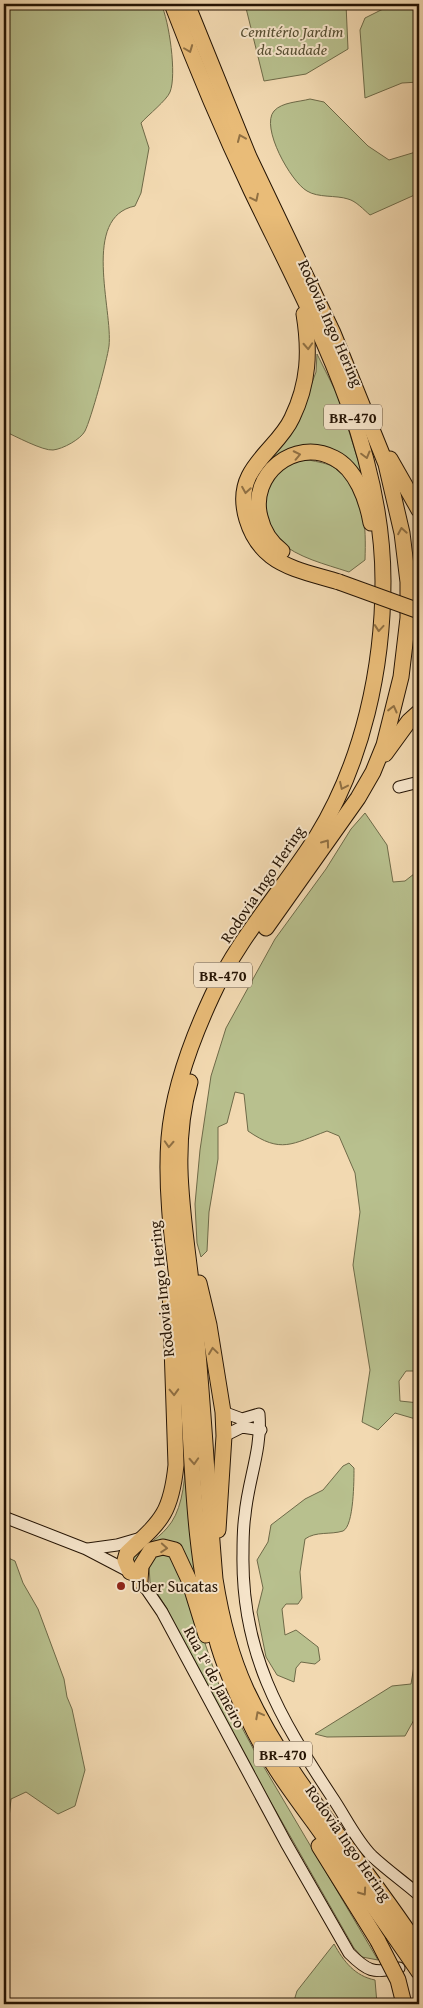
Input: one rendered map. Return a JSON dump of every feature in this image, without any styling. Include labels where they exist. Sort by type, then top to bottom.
[{"type":"highway","name":"Rodovia Ingo Hering","points":[[172,4],[224,133],[328,355],[365,452],[376,497],[383,580],[372,687],[348,775],[318,834],[240,948],[214,991],[192,1045],[173,1104],[168,1168],[205,1587],[216,1640],[256,1737],[287,1785],[419,1972]]},
{"type":"highway","name":"Rodovia Ingo Hering","points":[[187,4],[249,158],[333,333],[372,429],[394,493],[402,532],[408,582],[408,618],[401,677],[384,745],[373,772],[358,798],[234,977],[218,1004],[200,1047],[186,1096],[180,1159],[182,1213],[201,1390],[213,1556],[221,1612],[232,1653],[246,1688],[262,1720],[307,1794],[419,1948]]},
{"type":"highway","points":[[194,4],[202,43]]},
{"type":"highway","points":[[287,265],[303,312],[309,346],[306,378],[292,420],[248,478],[244,495],[245,512],[250,528],[271,556],[293,566],[419,604]]},
{"type":"highway","points":[[372,429],[419,510]]},
{"type":"highway","points":[[383,580],[367,508],[357,482],[346,466],[334,458],[316,453],[295,454],[286,457],[268,472],[259,490],[257,500],[261,524],[277,547],[295,560],[419,611]]},
{"type":"highway","points":[[373,772],[409,722],[419,712]]},
{"type":"highway","points":[[135,1577],[125,1560],[127,1553],[158,1524],[168,1509],[173,1491],[176,1465],[166,1220],[168,1168]]},
{"type":"highway","points":[[187,1249],[200,1286],[207,1318],[222,1412],[224,1436],[218,1538],[213,1556]]},
{"type":"highway","points":[[135,1577],[151,1550],[163,1547],[176,1550],[189,1580],[215,1657],[229,1689],[246,1714]]},
{"type":"highway","points":[[256,1737],[301,1821],[353,1898],[378,1941],[398,1980],[404,2004]]},
{"type":"highway","points":[[406,1928],[419,1943]]},
{"type":"street","points":[[399,787],[419,782]]},
{"type":"street","points":[[222,1412],[242,1419],[259,1414],[260,1447],[245,1514],[243,1554],[247,1613],[254,1650],[280,1715],[352,1830],[371,1855],[419,1895]]},
{"type":"street","points":[[224,1436],[242,1427],[260,1430]]},
{"type":"street","name":"Rua 1º de Janeiro","points":[[4,1517],[86,1549],[135,1577],[162,1612],[286,1843],[349,1953],[363,1967],[374,1971],[399,1968]]},
{"type":"street","points":[[86,1549],[117,1545],[145,1536]]},
{"type":"green space","points":[[4,4],[161,4],[167,22],[171,48],[173,73],[170,92],[141,123],[149,148],[141,193],[135,206],[119,214],[109,227],[104,246],[103,267],[109,346],[95,403],[83,434],[62,448],[53,450],[36,446],[4,431]]},
{"type":"green space","name":"Cemitério Jardim da Saudade","points":[[245,4],[346,4],[348,49],[306,74],[264,81]]},
{"type":"green space","points":[[389,4],[419,4],[419,82],[402,83],[365,98],[360,30],[365,18],[389,6]]},
{"type":"green space","points":[[310,99],[324,102],[368,146],[389,160],[419,151],[419,193],[370,215],[351,200],[316,195],[300,186],[279,154],[271,129],[271,119],[277,108]]},
{"type":"green space","points":[[317,354],[338,396],[362,473],[345,459],[336,455],[318,452],[286,452],[253,504],[249,499],[251,481],[299,417],[316,372]]},
{"type":"green space","points":[[309,460],[335,468],[353,486],[358,497],[364,521],[365,560],[349,572],[312,560],[286,547],[272,533],[267,522],[265,499],[273,477],[290,462]]},
{"type":"green space","points":[[365,813],[387,845],[393,882],[405,881],[419,870],[419,1371],[406,1371],[399,1381],[400,1401],[419,1403],[419,1420],[395,1413],[378,1430],[362,1422],[370,1370],[353,1265],[360,1212],[355,1173],[339,1136],[327,1131],[287,1145],[269,1143],[248,1131],[244,1094],[235,1092],[227,1123],[218,1127],[218,1159],[209,1212],[207,1251],[201,1257],[197,1243],[195,1204],[200,1150],[211,1076],[226,1028],[275,939],[326,869],[351,829]]},
{"type":"green space","points":[[183,1386],[199,1600],[173,1542],[134,1567],[129,1560],[167,1528],[175,1515],[181,1499],[186,1460]]},
{"type":"green space","points":[[349,1463],[354,1468],[354,1482],[353,1502],[347,1527],[343,1531],[318,1534],[305,1539],[300,1572],[302,1598],[298,1604],[286,1604],[282,1609],[285,1635],[296,1630],[318,1647],[320,1660],[315,1664],[301,1662],[296,1668],[294,1682],[277,1675],[266,1657],[257,1612],[263,1588],[257,1560],[268,1542],[271,1525],[305,1499],[323,1490],[343,1466]]},
{"type":"green space","points":[[166,1553],[177,1560],[219,1685],[255,1752],[378,1960],[362,1957],[354,1948],[208,1692],[166,1607],[150,1582],[149,1566],[154,1555]]},
{"type":"green space","points":[[4,1556],[15,1561],[23,1583],[38,1609],[64,1679],[85,1770],[75,1806],[58,1814],[26,1792],[11,1799],[4,1866]]},
{"type":"green space","points":[[414,1666],[419,1666],[419,1717],[415,1718],[405,1736],[327,1737],[315,1734],[392,1686],[411,1684]]},
{"type":"green space","points":[[334,1944],[342,1957],[356,1972],[375,1980],[377,2004],[293,2004],[297,1991]]},
{"type":"place","name":"Uber Sucatas","points":[[121,1586]]}]
